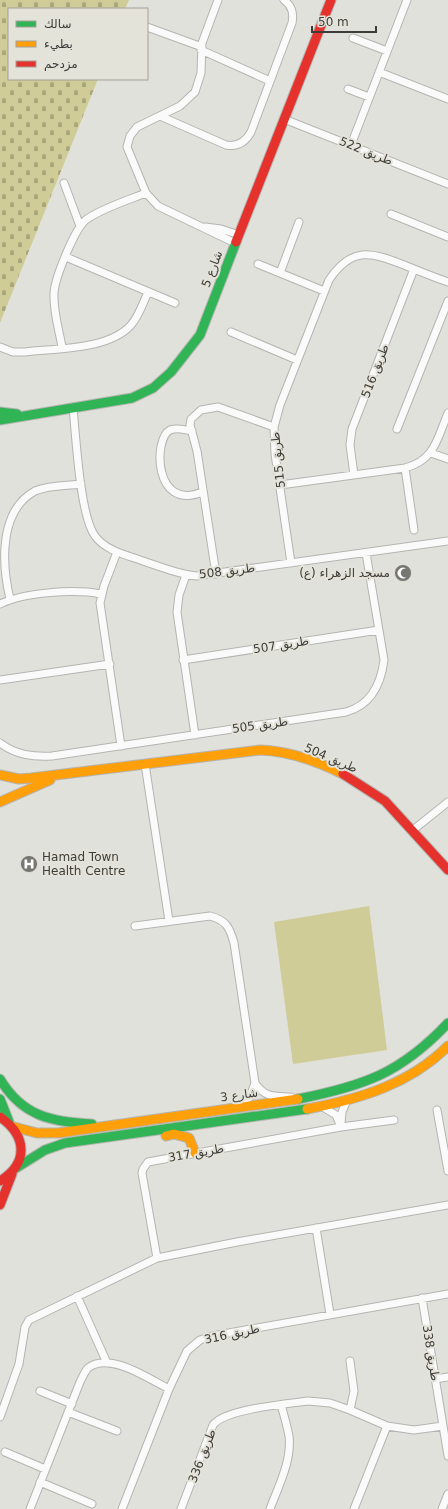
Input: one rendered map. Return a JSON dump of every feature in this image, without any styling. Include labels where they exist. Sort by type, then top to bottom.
[{"type":"street","points":[[218,0],[201,49],[201,73],[195,92],[186,102],[137,127],[128,141],[128,152],[146,193],[158,206],[203,227],[221,229],[237,239]]},
{"type":"street","points":[[160,116],[226,145],[238,145],[244,142],[251,132],[293,17],[290,5],[284,0]]},
{"type":"street","name":"شارع 5","points":[[0,420],[143,395],[175,369],[200,334],[331,0]]},
{"type":"street","points":[[350,145],[407,0]]},
{"type":"street","points":[[148,27],[201,49],[270,81]]},
{"type":"street","points":[[353,38],[387,51]]},
{"type":"street","points":[[379,72],[447,97]]},
{"type":"street","points":[[348,89],[369,97]]},
{"type":"street","name":"طريق 522","points":[[284,119],[448,184]]},
{"type":"street","points":[[64,183],[80,226]]},
{"type":"street","points":[[62,348],[54,292],[66,257],[80,226],[90,217],[146,193]]},
{"type":"street","points":[[391,214],[448,237]]},
{"type":"street","points":[[280,273],[299,222]]},
{"type":"street","name":"طريق 515","points":[[291,563],[274,440],[274,427],[280,405],[324,290],[335,271],[343,263],[358,255],[374,254],[448,282]]},
{"type":"street","points":[[66,257],[175,303]]},
{"type":"street","points":[[258,264],[324,290]]},
{"type":"street","name":"طريق 516","points":[[354,475],[350,445],[352,429],[414,269]]},
{"type":"street","points":[[0,347],[19,352],[105,342],[124,331],[136,319],[148,292]]},
{"type":"street","points":[[397,429],[448,301]]},
{"type":"street","points":[[231,332],[297,360]]},
{"type":"street","points":[[216,574],[190,422],[194,415],[201,410],[212,407],[224,408],[274,427]]},
{"type":"street","name":"طريق 508","points":[[73,408],[81,484],[90,528],[100,541],[117,552],[186,575],[216,574],[448,541]]},
{"type":"street","points":[[0,412],[31,415]]},
{"type":"street","points":[[280,485],[405,468],[417,465],[431,454],[448,413]]},
{"type":"street","points":[[192,431],[176,429],[166,433],[161,444],[160,458],[166,485],[170,490],[186,496],[202,492]]},
{"type":"street","points":[[431,454],[448,459]]},
{"type":"street","points":[[405,468],[414,530]]},
{"type":"street","points":[[10,599],[1,555],[2,527],[8,514],[16,503],[36,491],[47,487],[81,484]]},
{"type":"street","points":[[117,552],[101,594],[100,611],[110,664],[121,746]]},
{"type":"street","name":"طريق 505","points":[[0,743],[13,752],[26,756],[39,757],[195,735],[346,712],[357,709],[366,703],[373,694],[383,670],[384,649],[379,630],[366,553]]},
{"type":"street","points":[[186,575],[179,595],[176,612],[195,735]]},
{"type":"street","points":[[0,604],[10,599],[75,590],[101,594]]},
{"type":"street","name":"طريق 507","points":[[183,660],[379,630]]},
{"type":"street","points":[[0,680],[110,664]]},
{"type":"street","name":"طريق 504","points":[[0,775],[19,779],[63,775],[244,752],[280,752],[314,761],[350,777],[376,794],[413,830],[435,858],[448,870]]},
{"type":"street","points":[[145,764],[169,921]]},
{"type":"street","name":"طريق 504","points":[[0,802],[63,775]]},
{"type":"street","points":[[413,830],[448,802]]},
{"type":"street","points":[[135,926],[210,916],[219,918],[226,923],[230,930],[234,943],[255,1083],[250,1096],[232,1108]]},
{"type":"street","name":"شارع 3","points":[[0,1117],[11,1124],[37,1133],[58,1133],[299,1098],[344,1088],[372,1078],[405,1062],[431,1041],[448,1023]]},
{"type":"street","name":"شارع 3","points":[[0,1181],[51,1146],[261,1117],[347,1100],[385,1088],[412,1076],[426,1066],[448,1046]]},
{"type":"street","points":[[0,1079],[13,1098],[24,1108],[38,1116],[55,1121],[72,1123],[117,1125]]},
{"type":"street","points":[[255,1083],[263,1093],[275,1096],[299,1098]]},
{"type":"street","points":[[0,1099],[21,1143],[22,1152],[0,1205]]},
{"type":"street","points":[[341,1127],[341,1118],[347,1100]]},
{"type":"street","points":[[320,1106],[336,1115],[341,1127]]},
{"type":"street","points":[[437,1110],[448,1171]]},
{"type":"street","name":"طريق 317","points":[[157,1258],[143,1168],[152,1161],[341,1127],[394,1120]]},
{"type":"street","points":[[111,1138],[137,1140],[174,1134],[189,1138],[195,1153]]},
{"type":"street","points":[[0,1417],[19,1364],[27,1323],[32,1318],[157,1258],[182,1252],[448,1205]]},
{"type":"street","points":[[316,1228],[330,1314]]},
{"type":"street","name":"طريق 316","points":[[122,1509],[169,1389],[187,1351],[200,1340],[212,1336],[330,1314],[448,1294]]},
{"type":"street","points":[[77,1296],[107,1363]]},
{"type":"street","name":"طريق 338","points":[[422,1298],[448,1456]]},
{"type":"street","points":[[350,1360],[354,1391],[350,1410]]},
{"type":"street","points":[[30,1509],[80,1382],[87,1369],[99,1363],[114,1362],[169,1389]]},
{"type":"street","points":[[435,1379],[448,1377]]},
{"type":"street","points":[[40,1391],[72,1404]]},
{"type":"street","name":"طريق 336","points":[[181,1509],[213,1425],[222,1417],[238,1412],[308,1401],[319,1401],[350,1410],[387,1426],[414,1430],[443,1426]]},
{"type":"street","points":[[270,1509],[287,1462],[289,1447],[289,1437],[281,1405]]},
{"type":"street","points":[[68,1412],[117,1431]]},
{"type":"street","points":[[354,1509],[387,1426]]},
{"type":"street","points":[[5,1452],[45,1469]]},
{"type":"street","points":[[40,1482],[92,1504]]},
{"type":"street","points":[[442,1509],[448,1494]]},
{"type":"green space","points":[[0,0],[129,0],[125,8],[8,8],[8,80],[98,80],[0,323]]},
{"type":"green space","points":[[369,906],[387,1050],[293,1064],[274,922]]},
{"type":"traffic: fast","points":[[0,420],[132,398],[153,388],[171,372],[200,335],[236,242]]},
{"type":"traffic: fast","points":[[0,412],[17,414]]},
{"type":"traffic: fast","points":[[298,1099],[343,1089],[380,1075],[397,1066],[414,1054],[448,1023]]},
{"type":"traffic: fast","points":[[0,1079],[18,1101],[39,1115],[51,1119],[92,1124]]},
{"type":"traffic: fast","points":[[0,1099],[9,1122]]},
{"type":"traffic: fast","points":[[16,1168],[45,1150],[65,1143],[307,1109]]},
{"type":"traffic: slow","points":[[0,775],[19,779],[31,778],[260,750],[282,752],[303,758],[343,774]]},
{"type":"traffic: slow","points":[[0,802],[50,780]]},
{"type":"traffic: slow","points":[[307,1109],[365,1095],[401,1080],[433,1059],[448,1046]]},
{"type":"traffic: slow","points":[[14,1127],[37,1133],[58,1133],[298,1099]]},
{"type":"traffic: slow","points":[[166,1136],[174,1134],[189,1138],[195,1153]]},
{"type":"traffic: jam","points":[[236,242],[331,0]]},
{"type":"traffic: jam","points":[[343,774],[385,801],[448,870]]},
{"type":"traffic: jam","points":[[0,1117],[9,1124],[15,1132],[20,1141],[21,1149],[20,1158],[16,1166],[0,1181]]},
{"type":"traffic: jam","points":[[0,1205],[12,1174]]},
{"type":"place","name":"مسجد الزهراء (ع)","points":[[403,573]]},
{"type":"place","name":"Hamad Town Health Centre","points":[[29,864]]}]
